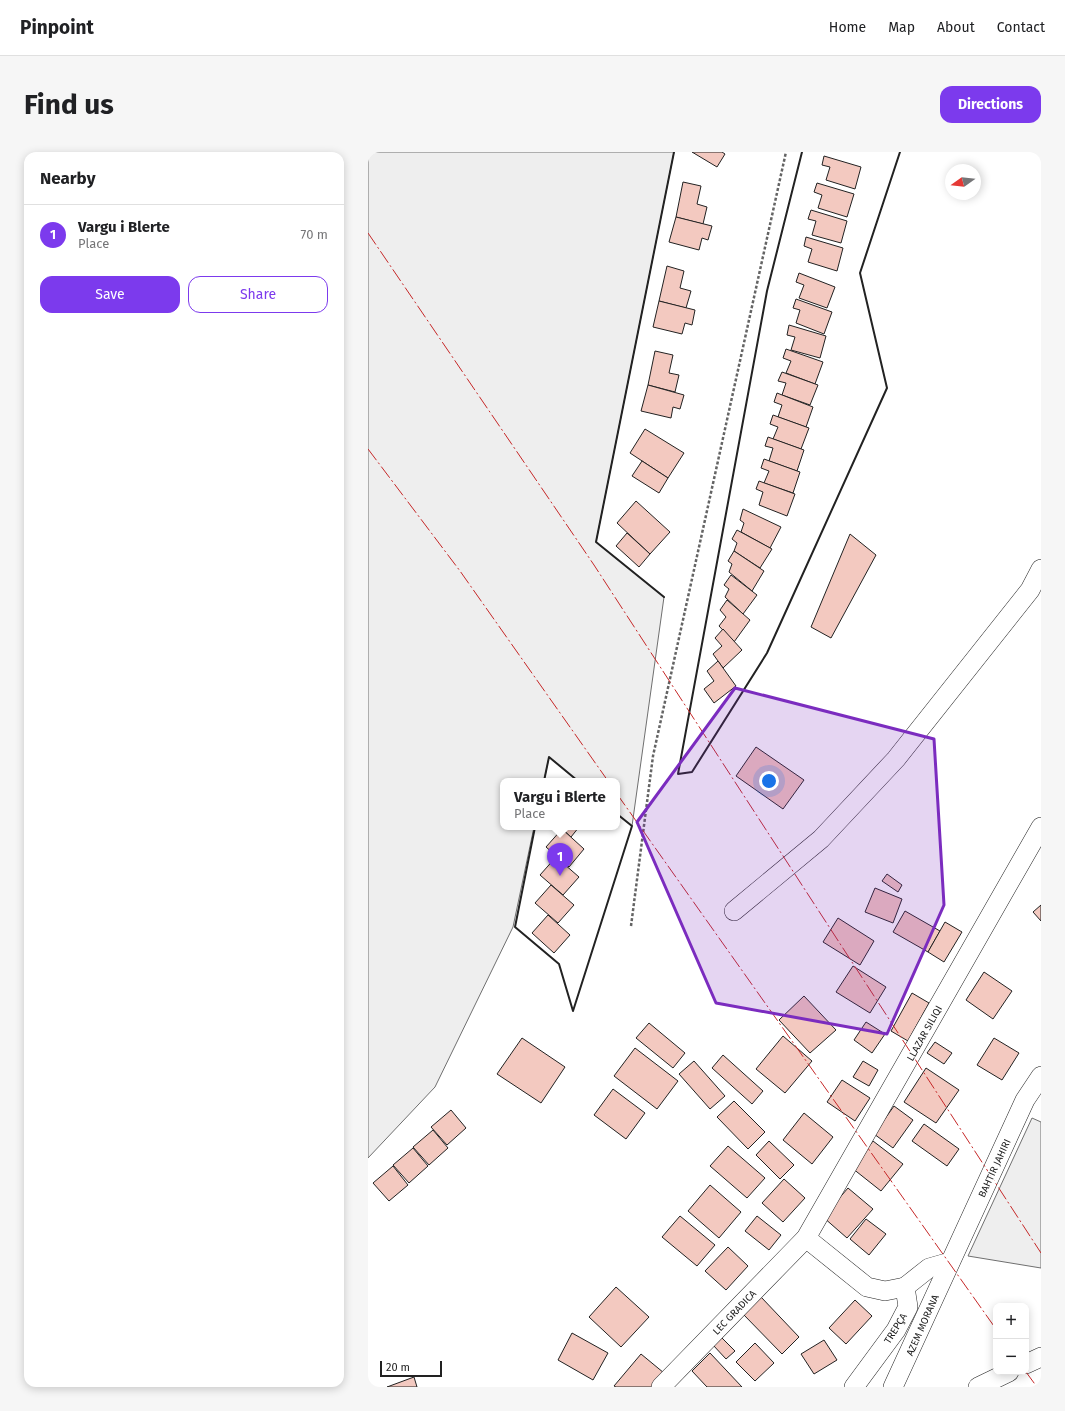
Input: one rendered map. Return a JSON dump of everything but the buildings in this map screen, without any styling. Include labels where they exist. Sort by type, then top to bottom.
[{"type":"street","points":[[734,911],[821,839],[896,759],[1030,590],[1041,569]]},
{"type":"street","name":"LLAZAR SILIQI","points":[[806,1238],[1041,827]]},
{"type":"street","name":"BAHTIR JAHIRI","points":[[950,1262],[1025,1100],[1041,1076]]},
{"type":"street","points":[[806,1238],[867,1287],[885,1291],[905,1287],[929,1268],[950,1262]]},
{"type":"street","name":"LEC GRADICA","points":[[661,1387],[806,1238]]},
{"type":"street","name":"AZEM MORANA","points":[[893,1387],[920,1331],[950,1262]]},
{"type":"street","name":"TREPÇA","points":[[854,1387],[896,1330],[908,1307],[905,1287]]},
{"type":"street","points":[[1029,1363],[1041,1357]]},
{"type":"street","points":[[978,1387],[1003,1375]]},
{"type":"path","points":[[631,926],[653,756],[786,152]]},
{"type":"highlighted area","points":[[735,688],[934,739],[944,905],[887,1034],[716,1003],[637,822]]},
{"type":"shaded area","points":[[368,152],[674,152],[596,542],[664,597],[632,826],[620,816],[620,778],[574,778],[549,757],[545,778],[500,778],[500,830],[533,830],[513,927],[435,1087],[368,1158]]},
{"type":"shaded area","points":[[1032,1118],[1041,1122],[1041,1268],[968,1256]]},
{"type":"wall","points":[[664,597],[596,542],[674,152]]},
{"type":"wall","points":[[802,152],[767,291],[678,774],[692,772],[767,653],[887,388],[860,273],[900,152]]},
{"type":"wall","points":[[545,778],[549,757],[574,778]]},
{"type":"wall","points":[[534,830],[515,927],[559,964],[573,1011],[632,826],[620,816]]},
{"type":"power","points":[[368,233],[594,565],[1041,1253]]},
{"type":"power","points":[[368,449],[460,571],[606,778]]},
{"type":"power","points":[[620,798],[993,1325]]},
{"type":"power","points":[[1028,1375],[1037,1387]]},
{"type":"place","name":"Vargu i Blerte","points":[[560,876]]}]
